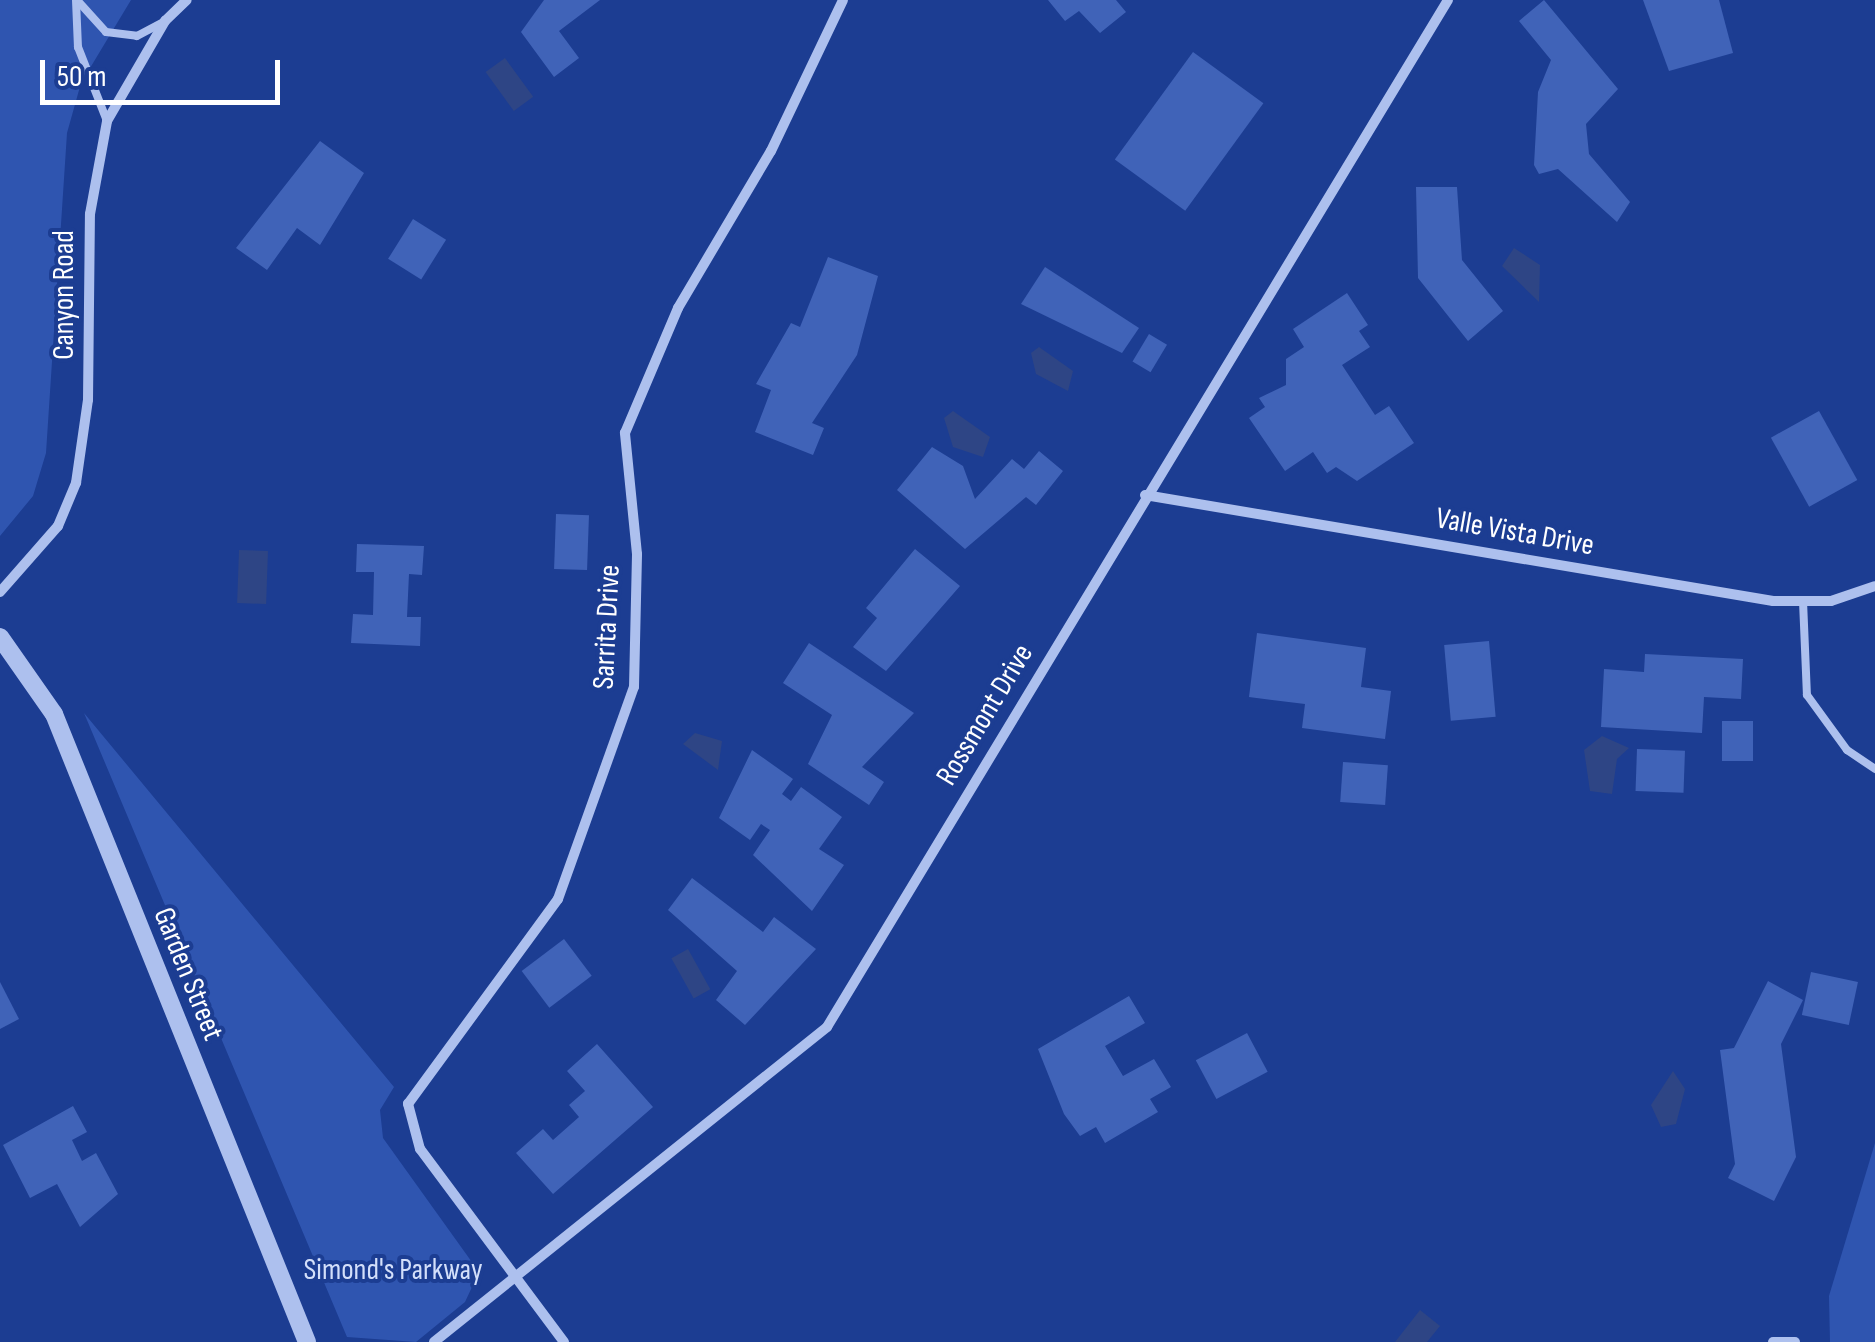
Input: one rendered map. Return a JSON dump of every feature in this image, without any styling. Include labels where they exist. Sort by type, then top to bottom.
[{"type":"street","name":"Canyon Road","points":[[0,592],[58,526],[76,482],[88,400],[90,214],[107,121],[164,21],[187,0]]},
{"type":"street","name":"Sarrita Drive","points":[[512,1277],[420,1148],[408,1104],[558,898],[634,688],[637,554],[624,433],[678,308],[771,151],[843,0]]},
{"type":"street","name":"Rossmont Drive","points":[[434,1342],[827,1027],[1145,495],[1448,0]]},
{"type":"street","name":"Valle Vista Drive","points":[[1145,495],[1803,601],[1875,586]]},
{"type":"street","name":"Garden Street","points":[[0,638],[54,714],[307,1342]]},
{"type":"street","points":[[512,1277],[564,1342]]},
{"type":"street","points":[[1776,1340],[1795,1342]]},
{"type":"lane","points":[[76,0],[106,32],[137,36],[164,21]]},
{"type":"lane","points":[[76,0],[78,48],[107,121]]},
{"type":"lane","points":[[1803,601],[1808,695],[1847,750],[1875,769]]},
{"type":"green space","points":[[0,0],[131,0],[81,83],[67,133],[46,453],[33,496],[0,536]]},
{"type":"green space","name":"Simond's Parkway","points":[[84,713],[394,1087],[380,1110],[383,1138],[479,1272],[465,1302],[416,1342],[347,1337]]},
{"type":"green space","points":[[1875,1143],[1875,1342],[1830,1342],[1829,1296]]},
{"type":"shaded area","points":[[505,58],[533,97],[514,111],[486,72]]},
{"type":"shaded area","points":[[1514,248],[1540,265],[1539,302],[1502,266]]},
{"type":"shaded area","points":[[1039,347],[1073,371],[1068,391],[1036,374],[1031,353]]},
{"type":"shaded area","points":[[953,411],[990,437],[983,457],[953,447],[944,418]]},
{"type":"shaded area","points":[[239,550],[268,551],[266,604],[237,603]]},
{"type":"shaded area","points":[[695,733],[722,741],[718,770],[683,744]]},
{"type":"shaded area","points":[[1602,736],[1629,748],[1617,759],[1612,794],[1590,791],[1584,750]]},
{"type":"shaded area","points":[[688,949],[710,989],[694,998],[671,958]]},
{"type":"shaded area","points":[[1673,1071],[1685,1089],[1676,1124],[1661,1127],[1651,1105]]},
{"type":"shaded area","points":[[1420,1310],[1440,1326],[1427,1342],[1395,1342]]},
{"type":"building","points":[[544,0],[600,0],[559,31],[579,58],[554,77],[521,32]]},
{"type":"building","points":[[1048,0],[1116,0],[1126,12],[1100,33],[1079,11],[1065,21]]},
{"type":"building","points":[[1544,0],[1618,89],[1586,124],[1589,154],[1630,202],[1617,222],[1558,169],[1539,174],[1534,165],[1538,92],[1551,60],[1519,21]]},
{"type":"building","points":[[1643,0],[1719,0],[1733,53],[1669,71]]},
{"type":"building","points":[[1193,52],[1263,103],[1185,211],[1115,160]]},
{"type":"building","points":[[320,141],[364,173],[320,245],[297,228],[267,270],[236,248]]},
{"type":"building","points":[[1416,187],[1457,187],[1462,260],[1503,311],[1468,341],[1418,278]]},
{"type":"building","points":[[413,219],[446,240],[421,280],[388,259]]},
{"type":"building","points":[[828,257],[878,276],[857,355],[812,423],[824,428],[813,455],[755,432],[771,390],[756,384],[791,323],[800,327]]},
{"type":"building","points":[[1045,267],[1139,328],[1122,353],[1021,304]]},
{"type":"building","points":[[1347,293],[1368,325],[1359,331],[1370,347],[1342,365],[1375,415],[1389,406],[1414,443],[1357,481],[1336,467],[1327,473],[1313,452],[1285,471],[1249,418],[1265,407],[1259,398],[1286,385],[1286,359],[1304,347],[1293,329]]},
{"type":"building","points":[[1149,334],[1167,345],[1151,372],[1133,361]]},
{"type":"building","points":[[1819,411],[1857,480],[1809,507],[1771,438]]},
{"type":"building","points":[[932,447],[963,466],[975,499],[1012,459],[1024,469],[1039,451],[1063,471],[1036,505],[1026,497],[965,549],[897,490]]},
{"type":"building","points":[[556,514],[589,515],[587,570],[554,569]]},
{"type":"building","points":[[357,544],[424,546],[422,575],[409,574],[407,617],[421,617],[420,646],[351,643],[353,614],[373,615],[374,572],[356,572]]},
{"type":"building","points":[[915,549],[960,586],[886,671],[853,647],[877,618],[866,608]]},
{"type":"building","points":[[1257,633],[1366,648],[1361,687],[1391,691],[1385,739],[1302,728],[1305,704],[1249,697]]},
{"type":"building","points":[[1489,641],[1496,717],[1451,721],[1444,645]]},
{"type":"building","points":[[809,643],[914,713],[862,767],[884,782],[869,805],[808,764],[832,715],[783,683]]},
{"type":"building","points":[[1645,654],[1743,659],[1741,699],[1704,697],[1702,733],[1601,727],[1604,669],[1644,672]]},
{"type":"building","points":[[1722,721],[1753,721],[1753,761],[1722,761]]},
{"type":"building","points":[[1637,749],[1685,751],[1684,793],[1636,791]]},
{"type":"building","points":[[752,750],[793,779],[782,794],[791,801],[801,787],[842,817],[819,849],[844,865],[812,911],[753,855],[770,830],[761,824],[750,840],[719,818]]},
{"type":"building","points":[[1343,762],[1388,765],[1385,805],[1340,802]]},
{"type":"building","points":[[692,878],[763,932],[774,917],[816,949],[745,1025],[716,1000],[737,971],[668,910]]},
{"type":"building","points":[[564,939],[592,976],[549,1008],[522,971]]},
{"type":"building","points":[[1811,972],[1858,982],[1849,1025],[1802,1015]]},
{"type":"building","points":[[1768,981],[1803,1000],[1781,1044],[1796,1157],[1774,1201],[1728,1178],[1735,1164],[1720,1050],[1734,1048]]},
{"type":"building","points":[[0,982],[19,1019],[0,1029]]},
{"type":"building","points":[[1129,996],[1145,1023],[1105,1046],[1123,1076],[1154,1059],[1171,1087],[1150,1099],[1158,1112],[1105,1143],[1096,1127],[1080,1136],[1064,1114],[1038,1049]]},
{"type":"building","points":[[1247,1033],[1268,1072],[1216,1099],[1196,1060]]},
{"type":"building","points":[[597,1044],[653,1107],[553,1194],[516,1153],[543,1129],[553,1140],[579,1117],[569,1105],[585,1091],[567,1071]]},
{"type":"building","points":[[73,1106],[87,1132],[72,1140],[82,1161],[96,1153],[118,1194],[80,1227],[57,1184],[30,1198],[3,1145]]}]
